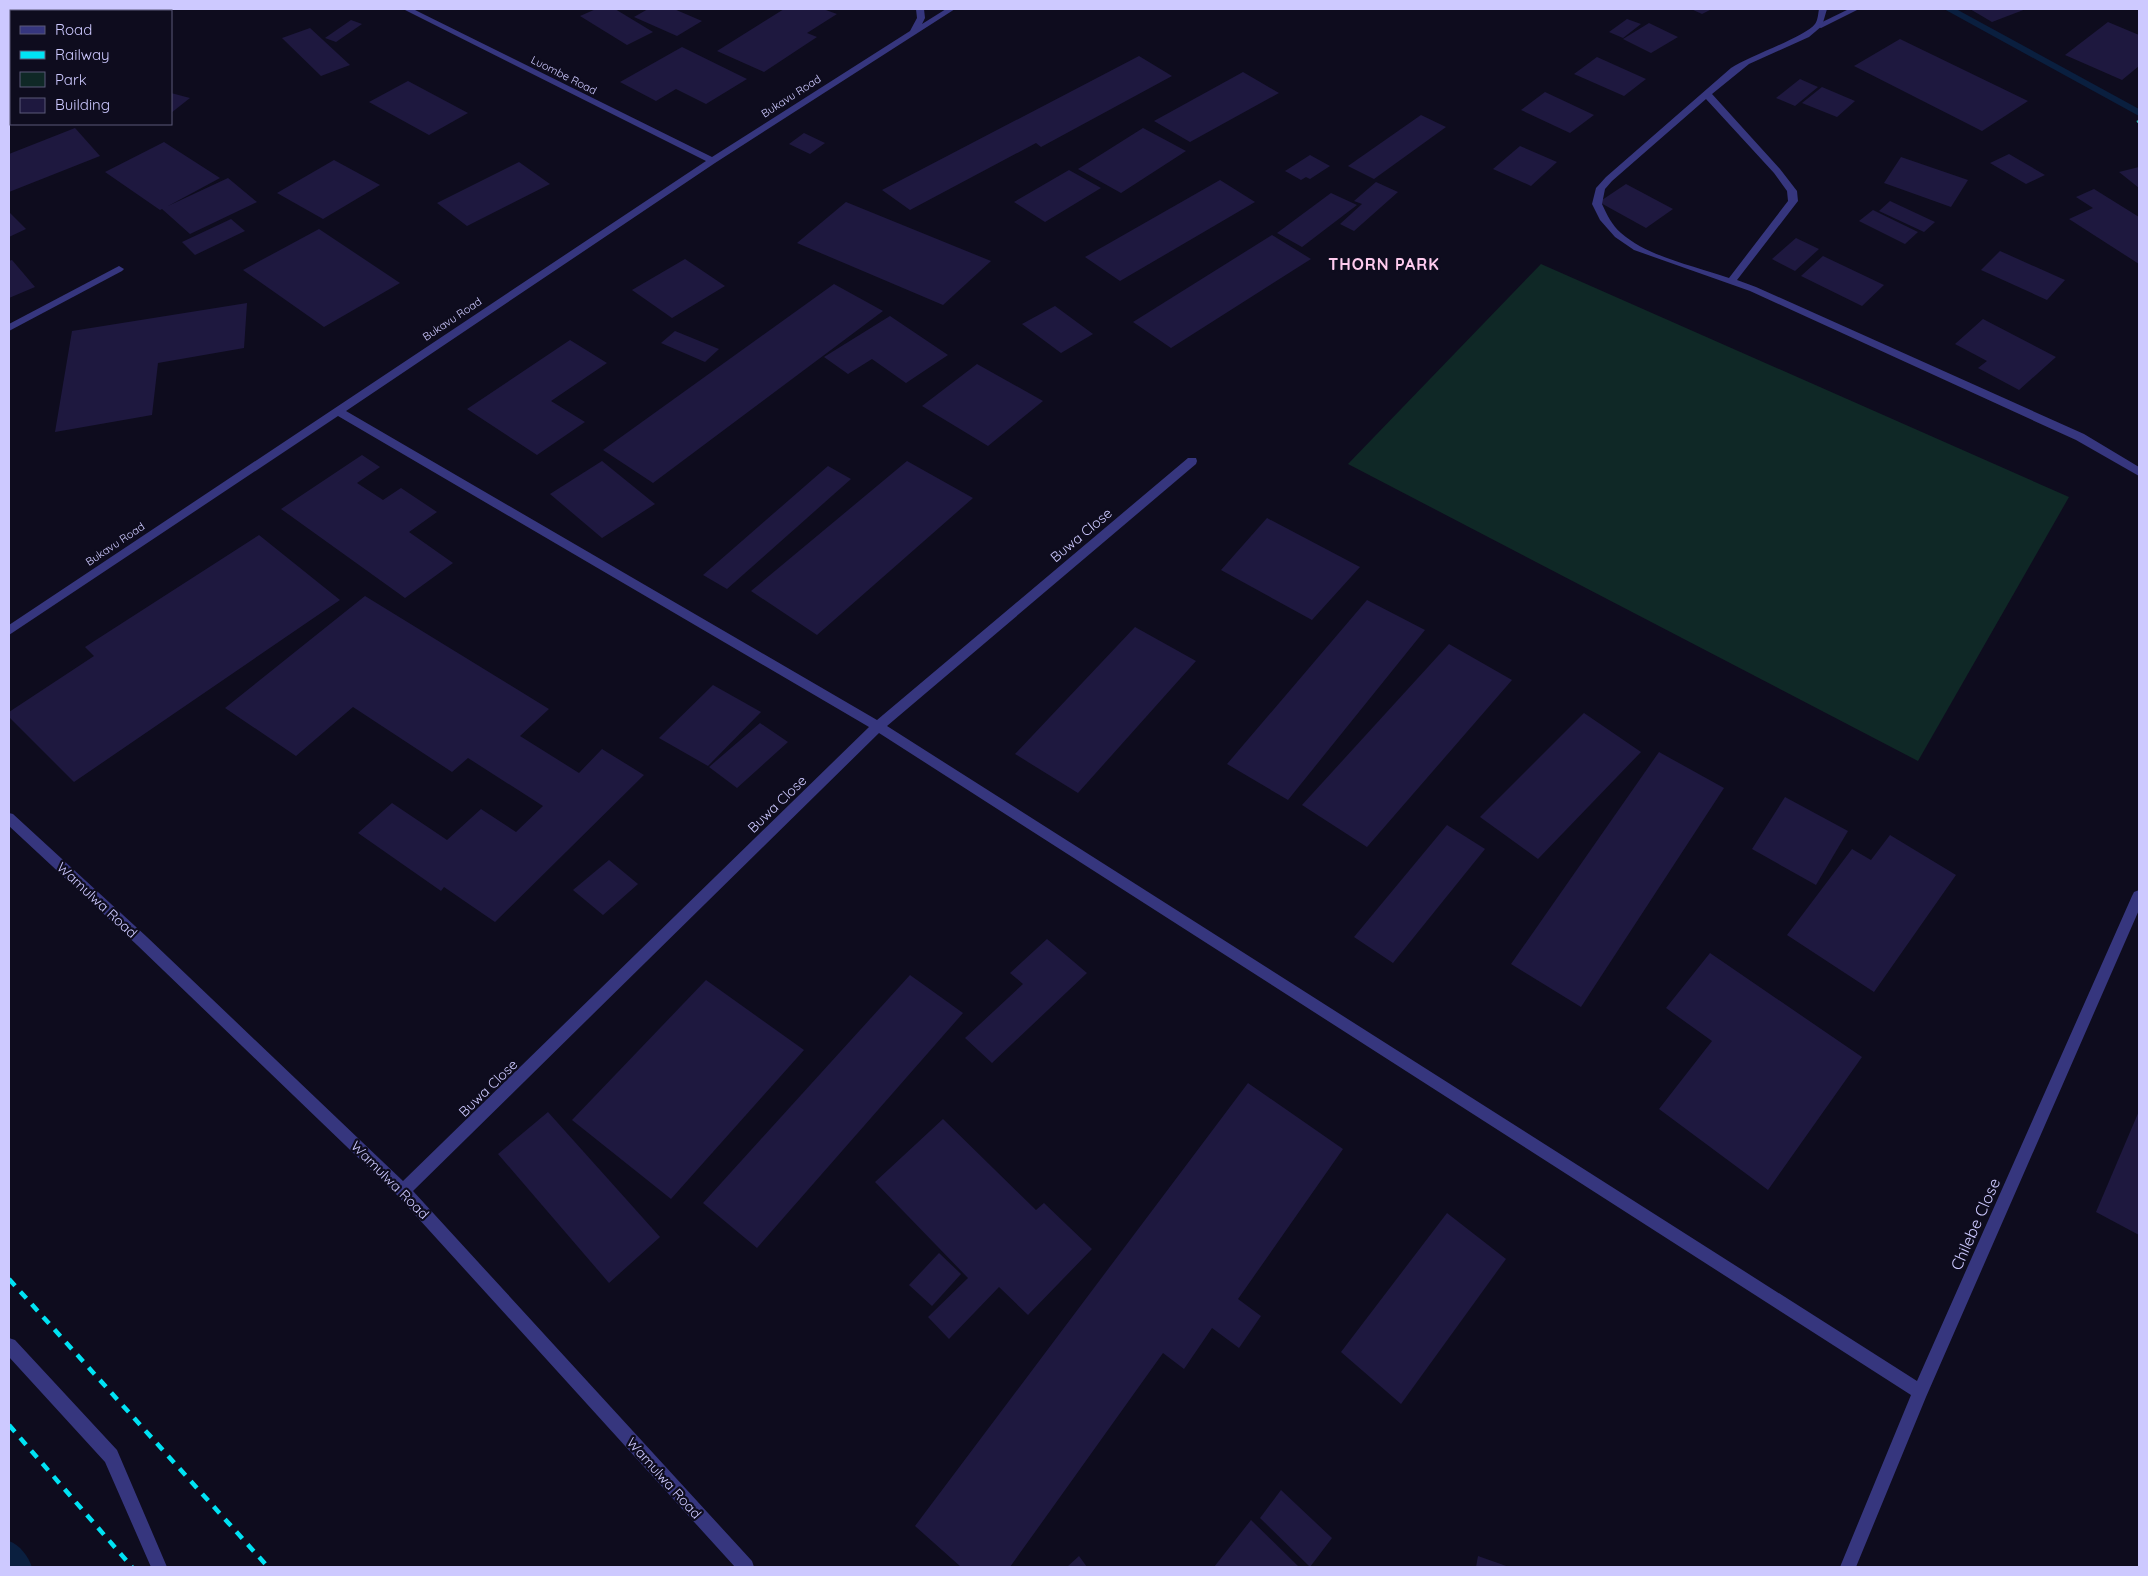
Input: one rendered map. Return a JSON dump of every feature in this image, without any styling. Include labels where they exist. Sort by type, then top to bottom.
[{"type":"street","name":"Luombe Road","points":[[407,9],[712,161]]},
{"type":"street","points":[[912,34],[921,18],[920,9]]},
{"type":"street","name":"Bukavu Road","points":[[9,630],[712,161],[951,9]]},
{"type":"street","points":[[1818,26],[1823,9]]},
{"type":"street","points":[[1855,9],[1818,26],[1806,35],[1746,62],[1706,93],[1601,188],[1596,204],[1605,220],[1618,235],[1638,248],[1658,257],[1753,289],[2080,437],[2139,472]]},
{"type":"street","points":[[1706,93],[1777,171],[1792,191],[1793,201],[1731,281]]},
{"type":"street","points":[[9,328],[119,269]]},
{"type":"street","points":[[338,411],[878,726],[1920,1392]]},
{"type":"street","name":"Buwa Close","points":[[404,1192],[878,726],[1192,461]]},
{"type":"street","name":"Wamulwa Road","points":[[9,818],[404,1192],[746,1567]]},
{"type":"street","name":"Chilebe Close","points":[[1848,1567],[1920,1392],[2139,896]]},
{"type":"street","points":[[9,1346],[111,1456],[159,1567]]},
{"type":"green space","points":[[1541,264],[2069,497],[1918,761],[1348,464]]},
{"type":"building","points":[[596,9],[615,9],[653,32],[627,45],[580,16]]},
{"type":"building","points":[[648,9],[674,9],[702,21],[677,36],[634,17]]},
{"type":"building","points":[[784,9],[823,9],[837,14],[807,33],[817,37],[764,72],[717,51]]},
{"type":"building","points":[[1691,9],[1712,9],[1702,14]]},
{"type":"building","points":[[1970,9],[2026,9],[1992,22]]},
{"type":"building","points":[[1627,19],[1641,24],[1623,38],[1609,32]]},
{"type":"building","points":[[351,20],[362,24],[336,42],[325,38]]},
{"type":"building","points":[[2108,22],[2139,35],[2139,66],[2122,80],[2065,55]]},
{"type":"building","points":[[1649,23],[1678,37],[1651,53],[1623,39]]},
{"type":"building","points":[[310,28],[350,65],[321,76],[282,38]]},
{"type":"building","points":[[1900,39],[2028,101],[1982,131],[1854,66]]},
{"type":"building","points":[[682,47],[747,79],[706,104],[676,89],[656,101],[620,82]]},
{"type":"building","points":[[1139,56],[1172,76],[1041,147],[1036,143],[910,210],[882,190]]},
{"type":"building","points":[[1597,57],[1646,79],[1624,96],[1574,74]]},
{"type":"building","points":[[1243,72],[1279,93],[1190,142],[1154,121]]},
{"type":"building","points":[[1800,79],[1818,87],[1795,106],[1776,98]]},
{"type":"building","points":[[408,81],[468,113],[429,135],[369,102]]},
{"type":"building","points":[[1822,87],[1855,101],[1837,117],[1802,103]]},
{"type":"building","points":[[1545,92],[1594,115],[1570,133],[1521,110]]},
{"type":"building","points":[[172,93],[190,98],[172,112]]},
{"type":"building","points":[[1421,115],[1446,127],[1374,179],[1348,166]]},
{"type":"building","points":[[75,128],[100,156],[9,192],[9,154]]},
{"type":"building","points":[[1143,128],[1186,151],[1121,193],[1078,169]]},
{"type":"building","points":[[804,133],[825,143],[810,154],[789,144]]},
{"type":"building","points":[[164,142],[220,178],[168,206],[228,178],[257,202],[190,234],[162,209],[160,210],[105,172]]},
{"type":"building","points":[[1520,146],[1557,162],[1531,186],[1493,169]]},
{"type":"building","points":[[2009,154],[2045,175],[2026,184],[1990,163]]},
{"type":"building","points":[[1310,155],[1330,166],[1310,179],[1306,177],[1301,180],[1285,171]]},
{"type":"building","points":[[1901,157],[1968,180],[1951,207],[1884,183]]},
{"type":"building","points":[[334,160],[380,185],[323,219],[277,193]]},
{"type":"building","points":[[519,162],[550,184],[467,226],[437,203]]},
{"type":"building","points":[[2139,167],[2139,188],[2119,172]]},
{"type":"building","points":[[1069,170],[1101,188],[1045,222],[1014,202]]},
{"type":"building","points":[[1220,180],[1255,202],[1120,281],[1085,257]]},
{"type":"building","points":[[1376,182],[1398,192],[1354,231],[1340,224],[1362,204],[1354,201]]},
{"type":"building","points":[[1626,184],[1673,209],[1646,228],[1599,202]]},
{"type":"building","points":[[2094,189],[2139,217],[2139,264],[2069,219],[2093,208],[2076,197]]},
{"type":"building","points":[[1331,193],[1357,205],[1302,247],[1277,233]]},
{"type":"building","points":[[1890,201],[1935,222],[1924,232],[1879,211]]},
{"type":"building","points":[[846,202],[991,261],[943,305],[797,243]]},
{"type":"building","points":[[1873,210],[1918,232],[1905,244],[1859,221]]},
{"type":"building","points":[[9,212],[26,229],[9,237]]},
{"type":"building","points":[[231,219],[245,231],[195,255],[182,242]]},
{"type":"building","points":[[319,229],[400,283],[324,327],[243,270]]},
{"type":"building","points":[[1272,235],[1311,259],[1171,348],[1133,322]]},
{"type":"building","points":[[1796,238],[1819,249],[1795,271],[1772,259]]},
{"type":"building","points":[[2000,251],[2065,280],[2047,300],[1981,270]]},
{"type":"building","points":[[1823,256],[1884,285],[1862,306],[1801,276]]},
{"type":"building","points":[[685,259],[725,286],[672,318],[632,290]]},
{"type":"building","points":[[12,260],[35,287],[9,298],[9,261]]},
{"type":"building","points":[[834,284],[883,311],[653,483],[603,450]]},
{"type":"building","points":[[247,303],[244,348],[158,363],[152,415],[55,432],[72,331]]},
{"type":"building","points":[[1055,306],[1093,334],[1061,353],[1022,324]]},
{"type":"building","points":[[890,316],[948,355],[906,383],[872,359],[848,374],[824,357]]},
{"type":"building","points":[[1983,319],[2056,357],[2019,390],[1978,368],[1987,361],[1955,344]]},
{"type":"building","points":[[675,331],[719,349],[705,362],[661,343]]},
{"type":"building","points":[[570,340],[607,363],[551,401],[585,422],[537,455],[467,409]]},
{"type":"building","points":[[977,364],[1043,401],[988,446],[922,406]]},
{"type":"building","points":[[362,455],[380,467],[357,483],[383,500],[401,488],[437,512],[409,532],[453,563],[405,598],[281,509]]},
{"type":"building","points":[[602,461],[655,504],[602,538],[550,494]]},
{"type":"building","points":[[907,461],[973,498],[817,635],[751,591]]},
{"type":"building","points":[[828,466],[851,479],[727,589],[703,575]]},
{"type":"building","points":[[1267,518],[1360,567],[1312,620],[1221,570]]},
{"type":"building","points":[[259,535],[340,600],[74,782],[9,717],[9,712],[94,656],[85,647]]},
{"type":"building","points":[[365,596],[549,709],[520,736],[579,773],[602,749],[644,775],[495,922],[444,887],[441,891],[358,833],[392,803],[447,840],[481,809],[516,832],[543,806],[468,758],[452,772],[353,707],[296,756],[225,708]]},
{"type":"building","points":[[1367,600],[1425,630],[1288,800],[1227,764]]},
{"type":"building","points":[[1135,627],[1196,661],[1078,793],[1015,754]]},
{"type":"building","points":[[1449,644],[1512,680],[1367,847],[1302,805]]},
{"type":"building","points":[[713,685],[761,712],[708,766],[659,738]]},
{"type":"building","points":[[1584,713],[1641,752],[1538,859],[1480,817]]},
{"type":"building","points":[[760,723],[788,742],[737,788],[709,767]]},
{"type":"building","points":[[1659,752],[1724,788],[1581,1007],[1511,964]]},
{"type":"building","points":[[1785,797],[1848,831],[1816,885],[1752,849]]},
{"type":"building","points":[[1447,825],[1485,849],[1393,963],[1354,937]]},
{"type":"building","points":[[1890,835],[1956,875],[1874,992],[1787,935],[1852,849],[1871,860]]},
{"type":"building","points":[[609,860],[638,884],[603,915],[573,890]]},
{"type":"building","points":[[1047,939],[1087,973],[992,1063],[965,1038],[1023,984],[1010,973]]},
{"type":"building","points":[[1710,953],[1862,1057],[1768,1190],[1659,1109],[1712,1041],[1666,1008]]},
{"type":"building","points":[[910,975],[963,1013],[757,1248],[703,1203]]},
{"type":"building","points":[[706,980],[804,1050],[671,1199],[572,1120]]},
{"type":"building","points":[[1248,1083],[1343,1149],[1238,1299],[1261,1316],[1239,1348],[1212,1328],[1184,1369],[1163,1353],[1010,1567],[961,1567],[915,1526]]},
{"type":"building","points":[[2139,1111],[2139,1235],[2096,1212]]},
{"type":"building","points":[[548,1112],[660,1237],[609,1283],[498,1154]]},
{"type":"building","points":[[943,1119],[1036,1210],[1044,1203],[1092,1249],[1028,1315],[999,1287],[949,1339],[928,1317],[968,1278],[875,1182]]},
{"type":"building","points":[[1447,1213],[1506,1259],[1401,1404],[1341,1352]]},
{"type":"building","points":[[939,1253],[961,1274],[932,1306],[909,1285]]},
{"type":"building","points":[[1281,1490],[1332,1538],[1310,1567],[1260,1518]]},
{"type":"building","points":[[1251,1520],[1299,1567],[1214,1567]]},
{"type":"building","points":[[1079,1556],[1087,1567],[1067,1567]]},
{"type":"building","points":[[1478,1556],[1509,1567],[1476,1567]]},
{"type":"waterway","points":[[1949,9],[2139,113]]},
{"type":"waterway","points":[[9,1551],[22,1567]]},
{"type":"railway","points":[[9,1279],[268,1567]]},
{"type":"railway","points":[[9,1425],[132,1567]]},
{"type":"district","name":"THORN PARK","points":[[1384,264]]}]
